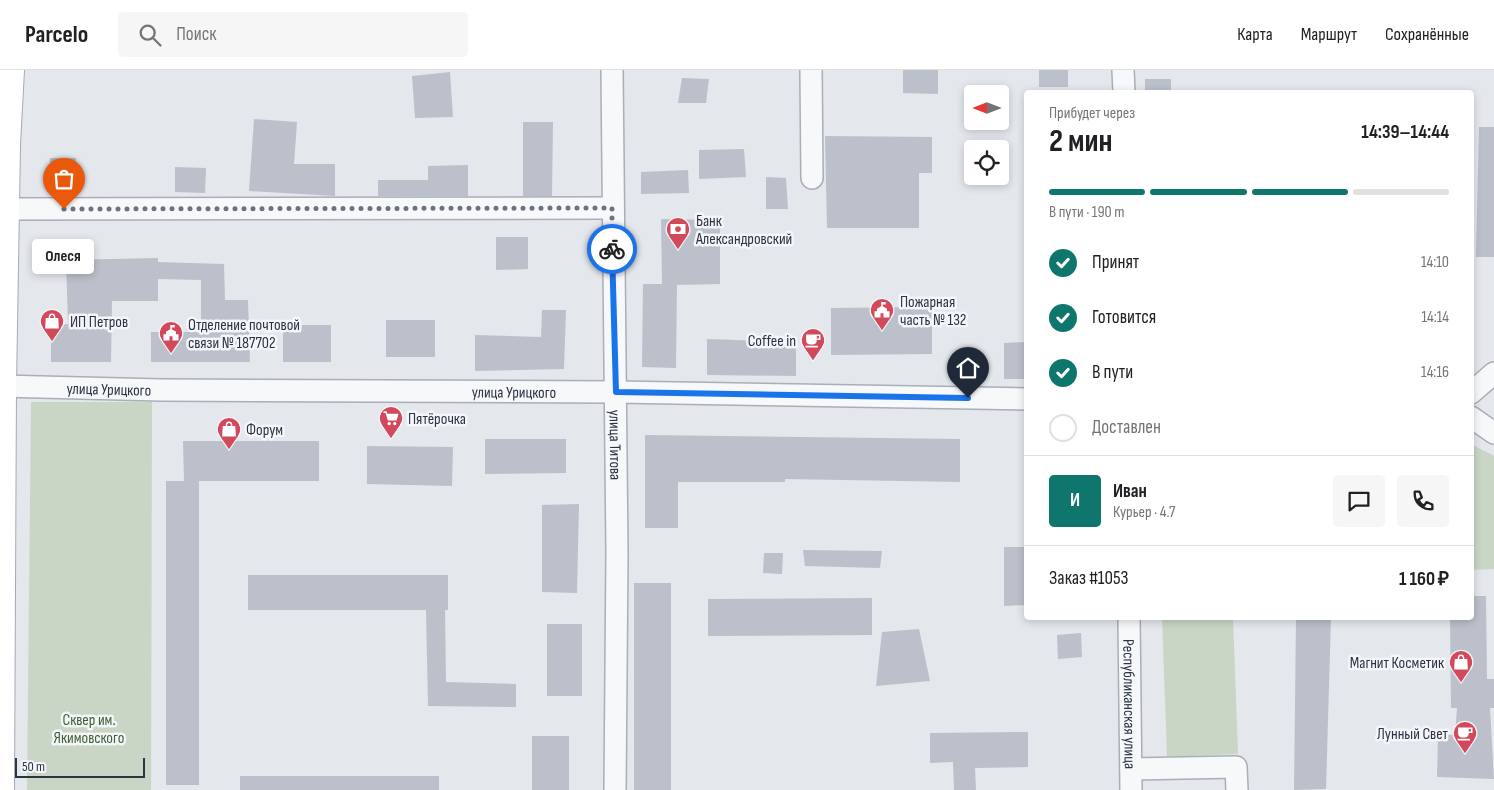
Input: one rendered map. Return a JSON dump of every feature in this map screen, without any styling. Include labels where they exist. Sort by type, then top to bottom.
[{"type":"main road","points":[[0,790],[1,386],[6,209],[6,85]]},
{"type":"street","name":"улица Титова","points":[[612,70],[612,208],[616,392],[615,790]]},
{"type":"street","points":[[811,70],[812,178]]},
{"type":"street","points":[[1123,70],[1124,90]]},
{"type":"street","points":[[6,209],[612,208]]},
{"type":"street","points":[[1474,390],[1494,374]]},
{"type":"street","name":"улица Урицкого","points":[[1,386],[170,390],[616,392],[1024,399]]},
{"type":"street","points":[[1474,419],[1494,434]]},
{"type":"street","name":"Республиканская улица","points":[[1129,620],[1131,790]]},
{"type":"street","points":[[1130,769],[1236,767],[1237,790]]},
{"type":"green space","name":"Сквер им. Якимовского","points":[[31,402],[152,402],[151,790],[27,790]]},
{"type":"green space","points":[[1474,446],[1494,456],[1494,569],[1474,570]]},
{"type":"green space","points":[[1162,620],[1233,620],[1238,754],[1167,757]]},
{"type":"building","points":[[903,70],[938,70],[938,94],[903,93]]},
{"type":"building","points":[[1039,70],[1068,70],[1068,87],[1039,87]]},
{"type":"building","points":[[450,72],[453,117],[415,118],[412,76]]},
{"type":"building","points":[[682,78],[709,79],[706,103],[678,103]]},
{"type":"building","points":[[1145,79],[1171,79],[1171,90],[1145,90]]},
{"type":"building","points":[[254,119],[297,122],[294,164],[335,164],[335,196],[249,191]]},
{"type":"building","points":[[523,122],[553,122],[552,196],[523,196]]},
{"type":"building","points":[[1479,127],[1494,127],[1494,257],[1476,257]]},
{"type":"building","points":[[825,136],[932,137],[932,173],[919,173],[919,228],[827,228]]},
{"type":"building","points":[[744,149],[746,177],[699,179],[699,150]]},
{"type":"building","points":[[50,158],[76,158],[76,193],[50,195]]},
{"type":"building","points":[[468,165],[468,196],[378,196],[378,180],[428,180],[428,166]]},
{"type":"building","points":[[175,167],[206,168],[205,193],[175,192]]},
{"type":"building","points":[[688,170],[689,193],[641,194],[641,172]]},
{"type":"building","points":[[766,177],[786,178],[788,209],[766,209]]},
{"type":"building","points":[[661,219],[720,220],[720,284],[677,285],[676,368],[642,367],[643,284],[662,284]]},
{"type":"building","points":[[496,237],[528,237],[528,269],[496,270]]},
{"type":"building","points":[[158,258],[158,262],[224,264],[225,300],[248,300],[250,362],[151,362],[151,332],[201,332],[201,280],[158,279],[158,301],[112,301],[111,362],[51,362],[51,326],[68,324],[66,260]]},
{"type":"building","name":"Пожарная часть № 132","points":[[932,307],[932,354],[831,355],[831,308]]},
{"type":"building","points":[[542,310],[566,310],[564,369],[475,371],[475,335],[541,337]]},
{"type":"building","points":[[386,320],[435,320],[435,357],[386,357]]},
{"type":"building","points":[[283,325],[331,325],[331,362],[283,362]]},
{"type":"building","points":[[707,339],[796,342],[796,376],[707,375]]},
{"type":"building","points":[[1024,342],[1024,379],[1004,379],[1004,343]]},
{"type":"building","points":[[645,435],[960,439],[960,482],[785,479],[785,482],[678,482],[678,528],[645,528]]},
{"type":"building","points":[[485,439],[566,439],[566,473],[485,474]]},
{"type":"building","points":[[183,441],[319,441],[319,481],[199,481],[199,785],[166,785],[166,481],[184,481]]},
{"type":"building","points":[[367,446],[453,447],[452,486],[367,484]]},
{"type":"building","points":[[579,504],[577,593],[542,592],[542,505]]},
{"type":"building","points":[[1004,547],[1024,547],[1024,605],[1004,606]]},
{"type":"building","points":[[803,550],[882,551],[880,568],[805,566]]},
{"type":"building","points":[[764,553],[783,553],[782,574],[763,573]]},
{"type":"building","points":[[248,575],[448,575],[448,610],[445,610],[446,682],[516,684],[516,707],[428,706],[426,610],[248,610]]},
{"type":"building","points":[[634,583],[671,583],[671,790],[634,790]]},
{"type":"building","points":[[1474,596],[1486,596],[1487,679],[1494,679],[1494,708],[1490,708],[1494,779],[1437,777],[1438,734],[1455,735],[1457,708],[1451,708],[1450,620],[1474,620]]},
{"type":"building","points":[[872,598],[872,635],[708,636],[708,599]]},
{"type":"building","points":[[1296,620],[1331,620],[1326,789],[1294,790]]},
{"type":"building","points":[[547,624],[582,624],[582,696],[547,696]]},
{"type":"building","points":[[919,629],[930,681],[876,686],[882,632]]},
{"type":"building","points":[[1081,633],[1082,657],[1058,659],[1057,635]]},
{"type":"building","points":[[1028,732],[1028,767],[975,768],[976,790],[954,790],[953,762],[930,763],[930,733]]},
{"type":"building","points":[[532,736],[569,736],[569,790],[532,790]]},
{"type":"building","points":[[240,776],[439,776],[439,790],[240,790]]},
{"type":"way so far","points":[[64,209],[612,208],[612,249]]},
{"type":"place","name":"Олеся","points":[[64,209]]},
{"type":"place","name":"Банк Александровский","points":[[678,250]]},
{"type":"place","name":"Пожарная часть № 132","points":[[882,331]]},
{"type":"place","name":"ИП Петров","points":[[52,342]]},
{"type":"place","name":"Отделение почтовой связи № 187702","points":[[171,354]]},
{"type":"place","name":"Coffee in","points":[[813,361]]},
{"type":"place","name":"Пятёрочка","points":[[391,439]]},
{"type":"place","name":"Форум","points":[[229,450]]},
{"type":"place","name":"Магнит Косметик","points":[[1461,683]]},
{"type":"place","name":"Лунный Свет","points":[[1465,754]]},
{"type":"route","points":[[612,249],[616,392],[968,398]]}]
